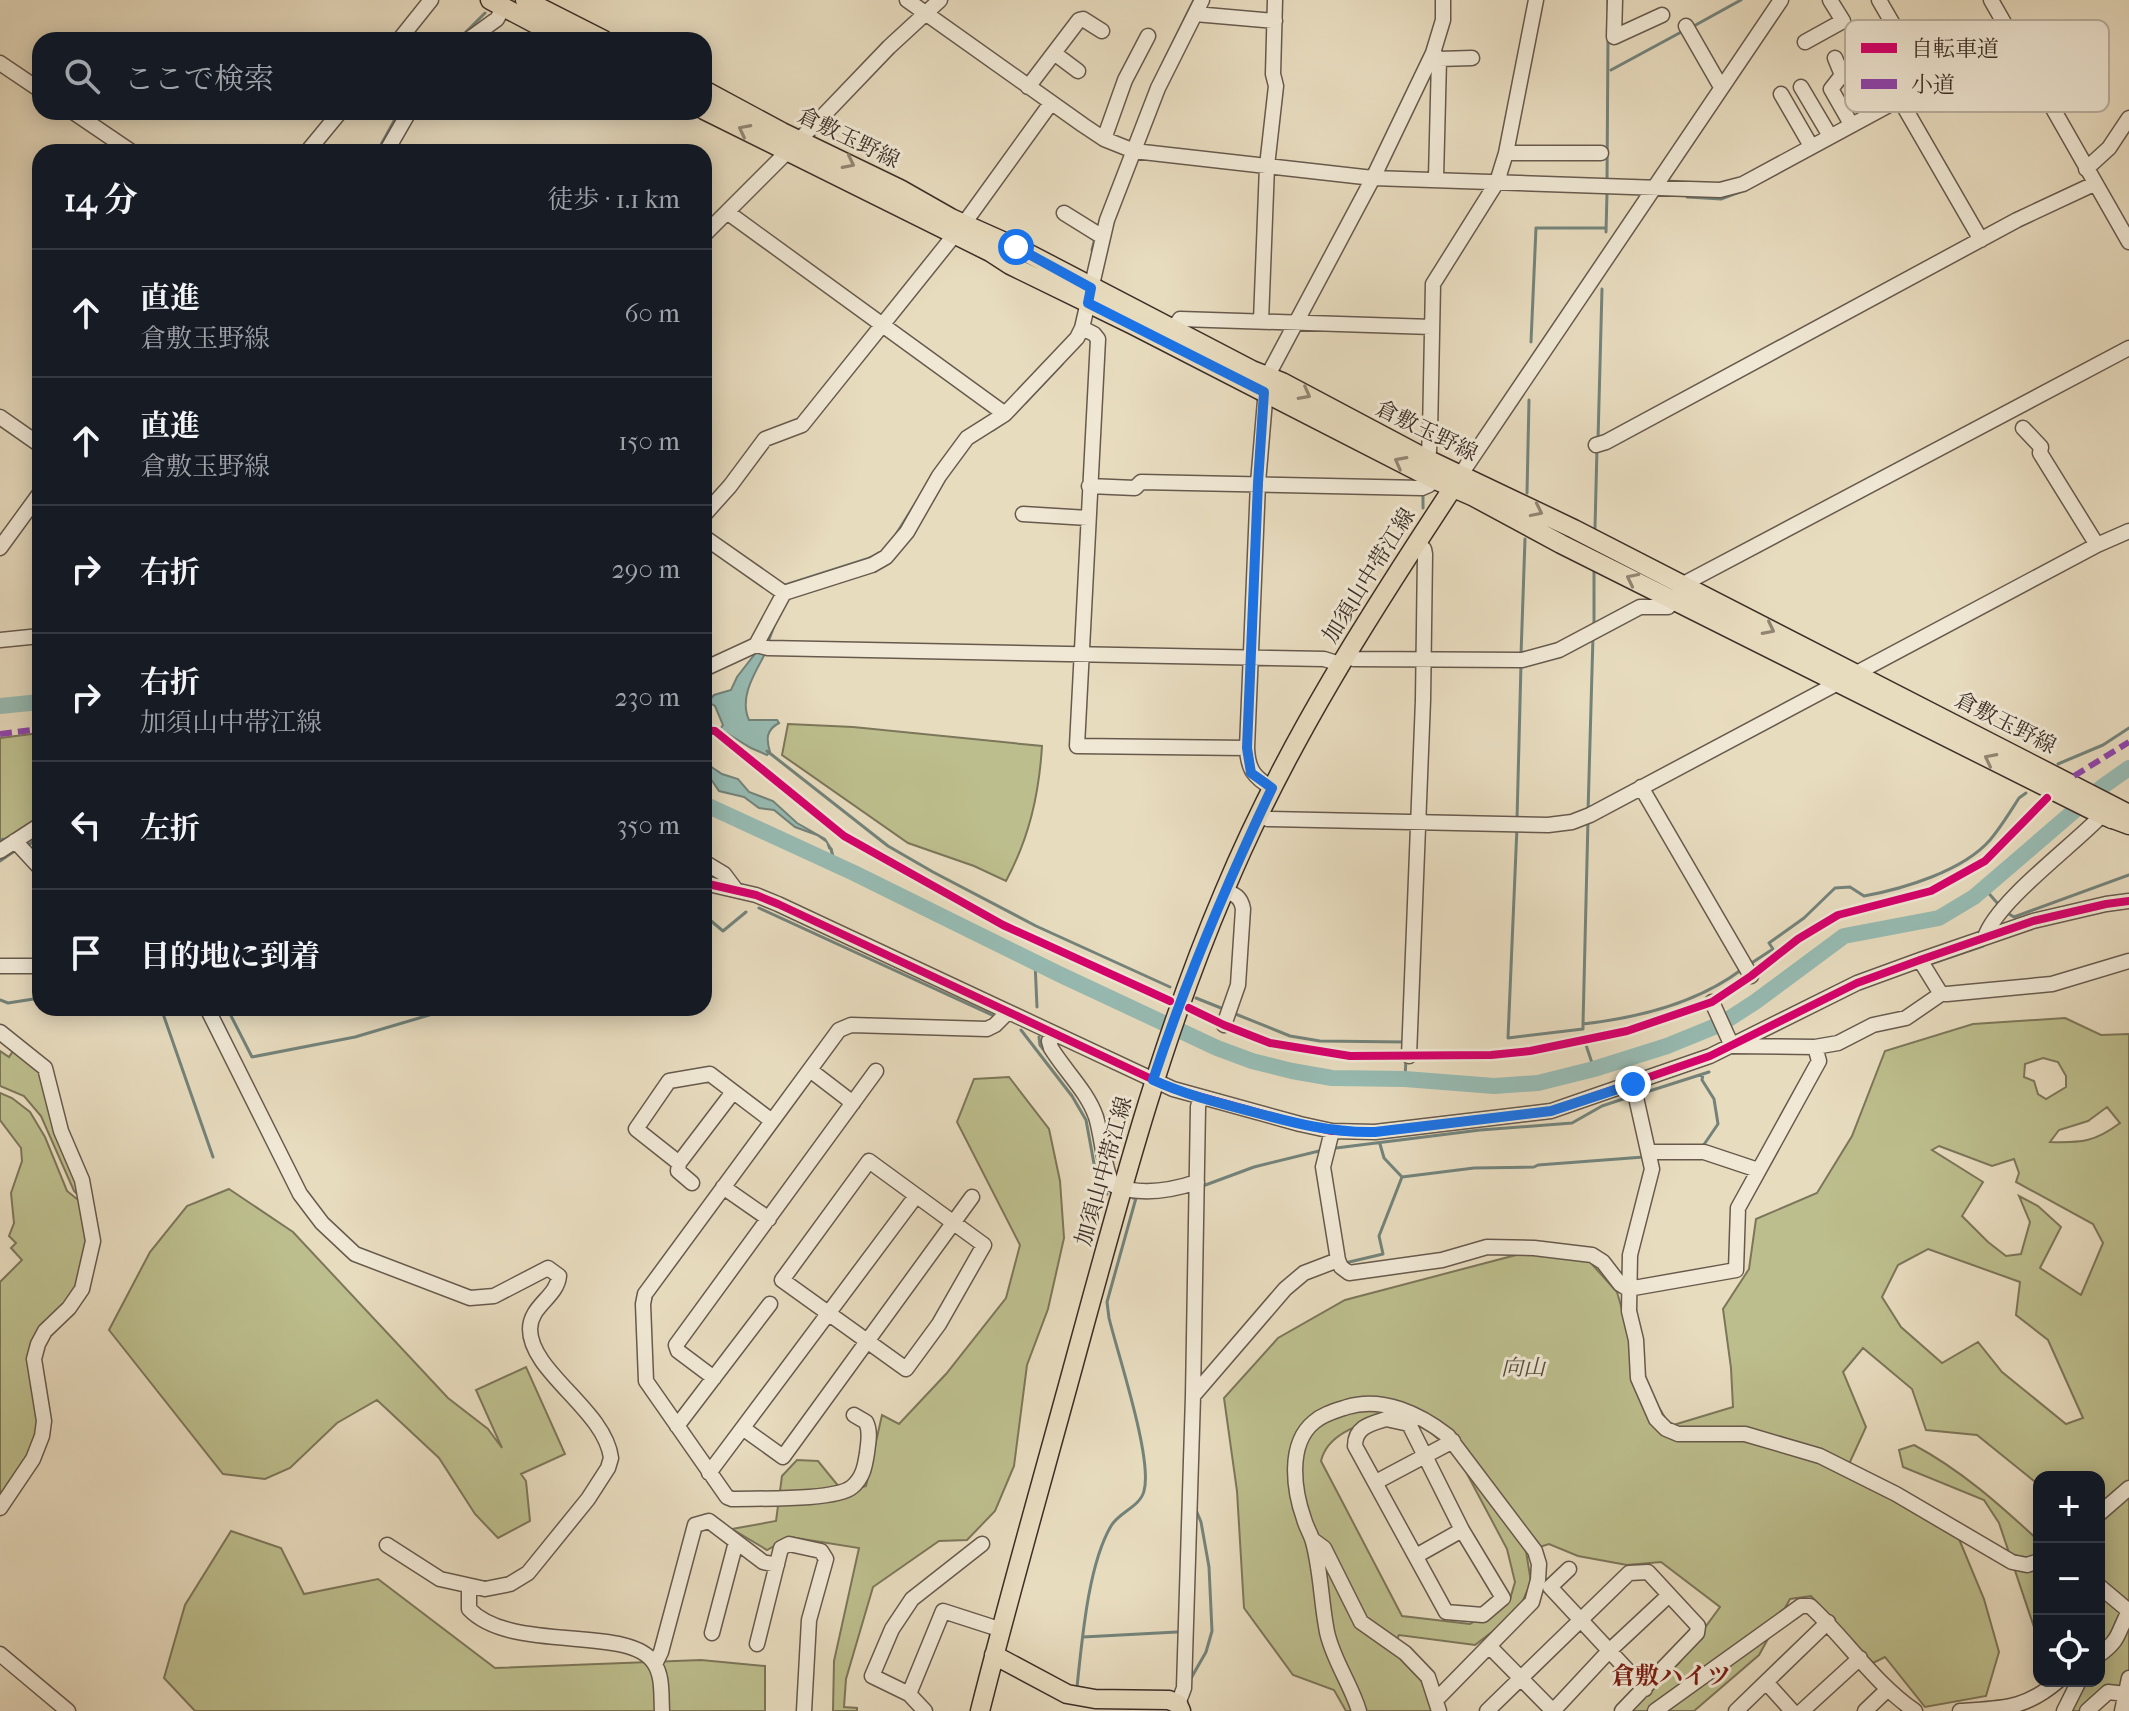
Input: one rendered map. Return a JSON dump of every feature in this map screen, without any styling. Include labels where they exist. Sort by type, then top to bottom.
[{"type":"main road","points":[[525,0],[588,32]]},
{"type":"main road","points":[[496,4],[550,32]]},
{"type":"main road","name":"倉敷玉野線","points":[[712,95],[794,146]]},
{"type":"main road","name":"倉敷玉野線","points":[[712,113],[794,146],[958,229],[1016,247],[1089,296],[1678,593],[1839,683],[2066,788],[2118,808],[2129,828]]},
{"type":"main road","name":"倉敷玉野線","points":[[1089,296],[1174,328],[1266,384],[1425,458],[1457,481]]},
{"type":"main road","name":"加須山中帯江線","points":[[980,1711],[1122,1189],[1153,1080],[1178,1008],[1224,891],[1272,788],[1343,660],[1457,481]]},
{"type":"main road","name":"倉敷玉野線","points":[[1678,593],[1857,673],[2066,788]]},
{"type":"main road","points":[[994,1655],[1067,1694],[1095,1699],[1169,1700],[1180,1708]]},
{"type":"street","points":[[405,32],[431,0]]},
{"type":"street","points":[[907,0],[1104,139],[1139,151],[1267,166],[1373,178],[1730,189],[1876,112]]},
{"type":"street","points":[[712,228],[940,0]]},
{"type":"street","points":[[1261,321],[1267,166],[1276,86],[1273,74],[1275,0]]},
{"type":"street","points":[[1436,178],[1436,56],[1443,20],[1443,0]]},
{"type":"street","points":[[1425,458],[1429,451],[1432,327],[1438,276],[1497,182],[1506,153],[1536,0]]},
{"type":"street","points":[[1615,0],[1614,37],[1662,15]]},
{"type":"street","points":[[1457,481],[1781,0]]},
{"type":"street","points":[[1805,42],[1843,21],[1830,0]]},
{"type":"street","points":[[1879,0],[1891,20]]},
{"type":"street","points":[[479,32],[497,19],[496,4]]},
{"type":"street","points":[[780,591],[872,565],[886,557],[907,532],[939,476],[967,438],[1003,411],[1086,330],[1098,233],[1139,151],[1158,88],[1200,10],[1275,21]]},
{"type":"street","points":[[1028,87],[1079,20],[1083,19],[1102,31]]},
{"type":"street","points":[[1686,26],[1721,87]]},
{"type":"street","points":[[1104,139],[1125,80],[1148,36]]},
{"type":"street","points":[[1054,53],[1078,71]]},
{"type":"street","points":[[1436,56],[1472,58]]},
{"type":"street","points":[[1272,788],[1251,773],[1247,748],[1258,483],[1266,384],[1295,321],[1436,56]]},
{"type":"street","points":[[1835,58],[1842,75],[1831,89],[1851,124]]},
{"type":"street","points":[[0,63],[32,85]]},
{"type":"street","points":[[1801,87],[1830,136]]},
{"type":"street","points":[[1781,94],[1811,146]]},
{"type":"street","points":[[712,506],[765,439],[802,425],[958,229],[1051,103]]},
{"type":"street","points":[[1905,112],[1981,240]]},
{"type":"street","points":[[2053,112],[2129,242]]},
{"type":"street","points":[[2086,169],[2109,148],[2129,118]]},
{"type":"street","points":[[85,120],[120,144]]},
{"type":"street","points":[[314,144],[333,120]]},
{"type":"street","points":[[391,144],[404,120]]},
{"type":"street","points":[[1506,153],[1601,153]]},
{"type":"street","points":[[1598,445],[1981,240],[2094,184]]},
{"type":"street","points":[[1064,213],[1098,233]]},
{"type":"street","points":[[729,214],[1003,411]]},
{"type":"street","points":[[1174,328],[1180,319],[1432,327]]},
{"type":"street","points":[[1086,330],[1098,339],[1077,746],[1247,748]]},
{"type":"street","points":[[712,666],[762,646],[1343,660],[1522,660],[1559,650],[1640,607],[1663,609],[1678,593],[1936,448],[2129,348]]},
{"type":"street","points":[[0,417],[32,439]]},
{"type":"street","points":[[2023,428],[2041,447],[2040,453],[2097,545]]},
{"type":"street","points":[[1089,486],[1135,488],[1141,482],[1422,488],[1429,485]]},
{"type":"street","points":[[0,548],[32,504]]},
{"type":"street","points":[[1023,514],[1088,518]]},
{"type":"street","points":[[1259,815],[1268,819],[1517,824],[1560,824],[1588,816],[2097,545],[2129,531]]},
{"type":"street","points":[[712,543],[780,591]]},
{"type":"street","points":[[1409,1056],[1419,660],[1425,554],[1424,549],[1416,544]]},
{"type":"street","points":[[762,646],[780,591]]},
{"type":"street","points":[[0,640],[32,637]]},
{"type":"street","points":[[1641,787],[1747,971]]},
{"type":"street","points":[[1985,937],[1988,928],[2007,906],[2118,808]]},
{"type":"street","points":[[0,851],[18,845],[32,832]]},
{"type":"street","points":[[18,845],[32,860]]},
{"type":"street","points":[[712,867],[724,874],[736,890]]},
{"type":"street","points":[[712,885],[778,904],[1153,1080],[1200,1098],[1332,1131],[1375,1132],[1551,1111],[1635,1091],[1857,983],[2047,918],[2129,901]]},
{"type":"street","points":[[1224,891],[1241,900],[1243,909],[1240,970],[1227,1017]]},
{"type":"street","points":[[1920,960],[1941,994]]},
{"type":"street","points":[[1730,1043],[1815,1047],[1838,1043],[1873,1025],[1906,1018],[1941,994],[2052,984],[2129,961]]},
{"type":"street","points":[[0,966],[32,966]]},
{"type":"street","points":[[1712,1003],[1730,1043]]},
{"type":"street","points":[[854,1415],[866,1422],[869,1432],[865,1467],[848,1490],[780,1499],[732,1499],[723,1494],[646,1381],[645,1294],[839,1030],[845,1026],[987,1029],[1008,1012]]},
{"type":"street","points":[[211,1016],[300,1194],[322,1223],[355,1254],[470,1298],[494,1296],[548,1268],[559,1276],[558,1286],[533,1316],[530,1328],[534,1348],[606,1437],[611,1458],[608,1468],[588,1499],[528,1573],[510,1584],[493,1589],[469,1587],[432,1576],[387,1545]]},
{"type":"street","points":[[0,1032],[45,1068],[61,1131],[82,1180],[93,1241],[82,1289],[69,1308],[45,1331],[38,1344],[34,1359],[44,1421],[42,1436],[25,1473],[0,1508]]},
{"type":"street","points":[[1052,1033],[1049,1041],[1051,1048],[1091,1105],[1113,1185],[1122,1189],[1159,1191],[1197,1186]]},
{"type":"street","points":[[1332,1131],[1323,1167],[1338,1260],[1349,1273],[1442,1260],[1487,1247],[1534,1248],[1592,1255],[1603,1262],[1620,1284],[1628,1289],[1736,1270],[1738,1208],[1819,1061],[1815,1047]]},
{"type":"street","points":[[810,1070],[853,1103]]},
{"type":"street","points":[[714,1378],[678,1351],[676,1345],[876,1071]]},
{"type":"street","points":[[679,1163],[636,1129],[669,1081],[710,1074],[772,1121]]},
{"type":"street","points":[[1635,1091],[1651,1152],[1650,1182],[1630,1255],[1629,1311],[1636,1340],[1638,1378],[1656,1419],[1666,1429],[1678,1434],[1745,1434],[1820,1456],[1896,1494],[2012,1562],[2033,1563]]},
{"type":"street","points":[[692,1183],[678,1171],[679,1163],[733,1092]]},
{"type":"street","points":[[1180,1708],[1184,1688],[1200,1098]]},
{"type":"street","points":[[1651,1152],[1704,1152],[1758,1170]]},
{"type":"street","points":[[869,1161],[916,1196],[984,1245],[939,1324],[906,1369],[782,1280],[869,1161]]},
{"type":"street","points":[[723,1187],[769,1219]]},
{"type":"street","points":[[709,1473],[916,1196]]},
{"type":"street","points":[[744,1429],[783,1457],[971,1196]]},
{"type":"street","points":[[1193,1396],[1285,1289],[1304,1273],[1338,1260]]},
{"type":"street","points":[[677,1426],[770,1304]]},
{"type":"street","points":[[1359,1711],[1328,1634],[1313,1540],[1303,1518],[1295,1468],[1303,1434],[1322,1416],[1355,1404],[1382,1404],[1434,1425],[1453,1441],[1535,1551],[1539,1564],[1532,1602]]},
{"type":"street","points":[[1386,1419],[1409,1424],[1462,1530],[1503,1598],[1483,1615],[1446,1612],[1376,1482],[1355,1446],[1355,1438],[1366,1425],[1386,1419]]},
{"type":"street","points":[[1376,1482],[1453,1441]]},
{"type":"street","points":[[2105,1509],[2129,1488]]},
{"type":"street","points":[[655,1664],[661,1652],[695,1525],[709,1521],[763,1562],[777,1565]]},
{"type":"street","points":[[1416,1556],[1462,1530]]},
{"type":"street","points":[[1313,1540],[1324,1548],[1361,1622],[1405,1653],[1428,1677],[1438,1705],[1489,1646],[1569,1569]]},
{"type":"street","points":[[712,1633],[736,1542]]},
{"type":"street","points":[[757,1644],[781,1548],[789,1544],[821,1551],[826,1559],[809,1620],[804,1711]]},
{"type":"street","points":[[925,1711],[909,1694],[872,1676],[892,1629],[912,1599],[982,1544]]},
{"type":"street","points":[[1487,1711],[1629,1573],[1648,1572],[1698,1626],[1697,1633],[1622,1711]]},
{"type":"street","points":[[469,1587],[469,1609],[477,1618],[495,1628],[633,1647],[655,1664],[660,1674],[662,1711]]},
{"type":"street","points":[[1550,1587],[1645,1689]]},
{"type":"street","points":[[2105,1591],[2129,1611],[2114,1644],[2105,1651]]},
{"type":"street","points":[[1489,1646],[1553,1711],[1608,1652],[1668,1596]]},
{"type":"street","points":[[1655,1711],[1801,1606],[1810,1606],[1828,1622],[1888,1689],[1915,1711]]},
{"type":"street","points":[[909,1694],[943,1611],[1002,1630]]},
{"type":"street","points":[[1736,1711],[1828,1622]]},
{"type":"street","points":[[0,1654],[68,1711]]},
{"type":"street","points":[[1802,1711],[1860,1658]]},
{"type":"street","points":[[2122,1711],[2129,1678]]},
{"type":"street","points":[[1766,1682],[1792,1711]]},
{"type":"street","points":[[1960,1711],[2002,1710],[2029,1702],[2050,1687]]},
{"type":"street","points":[[2064,1711],[2076,1687]]},
{"type":"street","points":[[1865,1711],[1888,1689]]},
{"type":"street","points":[[2087,1711],[2108,1692],[2126,1694]]},
{"type":"green space","points":[[788,724],[853,727],[1042,746],[1032,816],[1006,881],[974,866],[908,843],[782,755]]},
{"type":"green space","points":[[32,734],[32,822],[0,844],[0,738]]},
{"type":"green space","name":"向山","points":[[2065,1018],[2101,1035],[2129,1034],[2129,1711],[2127,1696],[2101,1693],[2085,1711],[2070,1711],[2074,1687],[2105,1687],[2105,1471],[2033,1471],[2033,1480],[1977,1435],[1926,1430],[1912,1389],[1863,1348],[1843,1372],[1866,1427],[1849,1464],[1959,1539],[1984,1599],[1999,1652],[1986,1696],[1925,1707],[1885,1657],[1873,1663],[1811,1596],[1790,1599],[1759,1655],[1694,1711],[1626,1711],[1679,1663],[1720,1607],[1661,1562],[1627,1565],[1578,1556],[1549,1544],[1526,1551],[1531,1582],[1518,1612],[1475,1645],[1399,1635],[1391,1650],[1418,1673],[1434,1711],[1346,1711],[1334,1690],[1293,1675],[1244,1608],[1237,1491],[1224,1398],[1278,1338],[1345,1300],[1535,1250],[1590,1262],[1617,1292],[1642,1379],[1670,1426],[1733,1407],[1723,1309],[1749,1269],[1756,1219],[1817,1193],[1852,1136],[1885,1051],[1973,1024]],"holes":[[[2043,1058],[2058,1062],[2066,1076],[2066,1087],[2046,1099],[2038,1094],[2034,1081],[2024,1077],[2025,1064]],[[2107,1107],[2120,1123],[2103,1134],[2087,1140],[2050,1142],[2059,1130],[2088,1121]],[[1939,1146],[1992,1166],[2014,1159],[2019,1173],[2016,1182],[2093,1224],[2103,1243],[2081,1295],[2040,1268],[2061,1227],[2038,1206],[2019,1196],[2030,1222],[2021,1254],[2006,1256],[1962,1216],[1983,1182],[1932,1150]],[[1928,1249],[2020,1282],[2016,1315],[2048,1340],[2083,1418],[2066,1424],[2002,1372],[1978,1342],[1942,1363],[1901,1327],[1882,1297],[1898,1265]],[[1381,1418],[1407,1419],[1429,1431],[1457,1455],[1507,1549],[1515,1582],[1510,1599],[1470,1624],[1402,1616],[1321,1461],[1330,1444],[1344,1432]]]},
{"type":"green space","points":[[15,1048],[42,1068],[75,1175],[78,1195],[41,1116],[24,1096],[0,1086],[0,1051],[9,1057]]},
{"type":"green space","points":[[1009,1077],[1049,1129],[1060,1181],[1064,1238],[1048,1309],[1027,1365],[1014,1466],[995,1511],[967,1540],[939,1541],[873,1587],[846,1679],[844,1707],[857,1708],[857,1711],[833,1711],[834,1661],[859,1548],[790,1537],[767,1550],[732,1529],[776,1521],[782,1476],[797,1460],[818,1461],[844,1493],[866,1486],[882,1415],[899,1424],[946,1374],[1006,1298],[1020,1245],[957,1122],[974,1079]]},
{"type":"green space","points":[[0,1093],[30,1112],[45,1137],[67,1191],[82,1203],[88,1227],[80,1285],[33,1347],[41,1417],[37,1443],[0,1503],[0,1282],[22,1260],[11,1248],[16,1243],[9,1236],[14,1223],[11,1193],[22,1161],[21,1148],[0,1120]]},
{"type":"green space","points":[[229,1189],[293,1232],[448,1398],[488,1429],[502,1448],[476,1390],[526,1367],[565,1454],[521,1474],[526,1481],[530,1521],[498,1538],[475,1514],[439,1458],[377,1400],[337,1423],[290,1468],[265,1479],[223,1474],[109,1330],[150,1252],[187,1206]]},
{"type":"green space","points":[[1914,1445],[1931,1455],[1995,1501],[2033,1536],[2033,1624],[1999,1523],[1984,1500],[1903,1467],[1899,1450]]},
{"type":"green space","points":[[231,1531],[281,1548],[304,1594],[378,1579],[495,1668],[701,1660],[765,1666],[765,1711],[195,1711],[164,1678],[185,1605]]},
{"type":"water","points":[[758,650],[767,650],[750,684],[746,711],[749,720],[777,720],[779,723],[769,732],[770,752],[767,755],[720,729],[723,725],[712,704],[712,697],[731,690]]},
{"type":"water","points":[[712,767],[738,779],[749,792],[773,801],[797,823],[827,842],[795,827],[774,810],[759,808],[744,797],[719,791],[712,781]]},
{"type":"waterway","points":[[1161,67],[1194,0]]},
{"type":"waterway","points":[[1608,0],[1608,9]]},
{"type":"waterway","points":[[1692,27],[1741,0]]},
{"type":"waterway","points":[[466,32],[485,13]]},
{"type":"waterway","points":[[1611,70],[1685,30]]},
{"type":"waterway","points":[[1607,181],[1608,37]]},
{"type":"waterway","points":[[381,144],[395,120]]},
{"type":"waterway","points":[[1687,197],[1721,199],[1742,191]]},
{"type":"waterway","points":[[1606,232],[1607,193]]},
{"type":"waterway","points":[[1531,342],[1536,228],[1606,228]]},
{"type":"waterway","points":[[1092,250],[1095,238]]},
{"type":"waterway","points":[[1598,440],[1602,289]]},
{"type":"waterway","points":[[1026,402],[1062,364]]},
{"type":"waterway","points":[[1527,493],[1529,400]]},
{"type":"waterway","points":[[968,430],[985,419]]},
{"type":"waterway","points":[[993,430],[1006,421]]},
{"type":"waterway","points":[[1595,528],[1597,448]]},
{"type":"waterway","points":[[1423,491],[1423,508]]},
{"type":"waterway","points":[[895,536],[917,501]]},
{"type":"waterway","points":[[1521,655],[1525,539]]},
{"type":"waterway","points":[[782,586],[873,557]]},
{"type":"waterway","points":[[875,571],[889,562]]},
{"type":"waterway","points":[[1594,572],[1594,624]]},
{"type":"waterway","points":[[762,621],[777,592]]},
{"type":"waterway","points":[[768,642],[775,623]]},
{"type":"waterway","points":[[1588,812],[1593,636]]},
{"type":"waterway","points":[[1517,820],[1521,664]]},
{"type":"waterway","points":[[0,706],[32,703]]},
{"type":"waterway","points":[[2058,764],[2103,745],[2129,728]]},
{"type":"waterway","points":[[767,751],[888,846],[1036,926],[1170,987]]},
{"type":"waterway","points":[[712,808],[854,873],[1061,975],[1217,1048],[1252,1061],[1332,1078],[1405,1079],[1494,1086],[1538,1083],[1667,1046],[1721,1024],[1844,936],[1939,918],[1974,897],[2102,787],[2129,768]]},
{"type":"waterway","points":[[1750,964],[1773,949],[1769,943],[1804,918],[1835,888],[1850,887],[1864,896],[1880,893],[1932,877],[1964,861],[1990,840],[2019,798],[2026,793]]},
{"type":"waterway","points":[[1583,1024],[1588,820]]},
{"type":"waterway","points":[[1517,827],[1508,1038],[1583,1029],[1583,1024],[1624,1018],[1665,1007],[1705,992],[1741,970]]},
{"type":"waterway","points":[[27,846],[32,843]]},
{"type":"waterway","points":[[831,849],[835,864]]},
{"type":"waterway","points":[[0,861],[16,850]]},
{"type":"waterway","points":[[2009,914],[2014,917],[2129,875]]},
{"type":"waterway","points":[[1984,888],[1999,905]]},
{"type":"waterway","points":[[759,908],[994,1016]]},
{"type":"waterway","points":[[712,922],[723,931],[746,912]]},
{"type":"waterway","points":[[1930,964],[1983,946]]},
{"type":"waterway","points":[[1035,962],[1037,1007]]},
{"type":"waterway","points":[[1196,998],[1226,1010]]},
{"type":"waterway","points":[[0,1000],[8,1003],[32,999]]},
{"type":"waterway","points":[[1233,1013],[1290,1036],[1320,1041],[1405,1042]]},
{"type":"waterway","points":[[164,1016],[213,1157]]},
{"type":"waterway","points":[[231,1016],[252,1057],[355,1037],[426,1016]]},
{"type":"waterway","points":[[1021,1030],[1072,1096],[1086,1120],[1099,1191],[1107,1194]]},
{"type":"waterway","points":[[1039,1037],[1040,1045],[1047,1054]]},
{"type":"waterway","points":[[1586,1045],[1594,1069]]},
{"type":"waterway","points":[[1405,1079],[1406,1058]]},
{"type":"waterway","points":[[1640,1094],[1709,1072]]},
{"type":"waterway","points":[[1703,1074],[1702,1080],[1714,1099],[1718,1124],[1703,1146]]},
{"type":"waterway","points":[[1336,1148],[1480,1130],[1572,1123],[1602,1106],[1632,1096]]},
{"type":"waterway","points":[[1380,1144],[1384,1158],[1402,1177],[1474,1168],[1534,1167],[1644,1157]]},
{"type":"waterway","points":[[1200,1187],[1254,1167],[1319,1151]]},
{"type":"waterway","points":[[1345,1263],[1383,1254],[1379,1236],[1402,1177]]},
{"type":"waterway","points":[[1103,1178],[1105,1194]]},
{"type":"waterway","points":[[1077,1687],[1087,1604],[1103,1542],[1115,1521],[1142,1497],[1144,1491],[1144,1456],[1107,1302],[1136,1198],[1133,1198]]},
{"type":"waterway","points":[[1190,1680],[1206,1652],[1212,1631],[1209,1567],[1196,1510]]},
{"type":"waterway","points":[[1083,1637],[1177,1632]]},
{"type":"marked path","points":[[0,734],[32,730]]},
{"type":"marked path","points":[[2074,776],[2129,742]]},
{"type":"cycle path","points":[[712,731],[844,836],[1003,925],[1170,1001]]},
{"type":"cycle path","points":[[1189,1008],[1270,1043],[1350,1056],[1491,1055],[1530,1051],[1627,1031],[1712,1002],[1798,939],[1838,915],[1931,891],[1985,861],[2047,798]]},
{"type":"cycle path","points":[[712,885],[756,895],[778,904],[1173,1089],[1332,1131],[1375,1132],[1551,1111],[1710,1056],[1857,983],[1920,960],[2033,921],[2129,901]]},
{"type":"district","name":"倉敷ハイツ","points":[[1671,1676]]},
{"type":"route","points":[[1016,247],[1091,288],[1088,303],[1264,392],[1247,748],[1251,773],[1272,788],[1224,891],[1153,1080],[1200,1098],[1300,1124],[1352,1133],[1551,1111],[1633,1084]]}]
